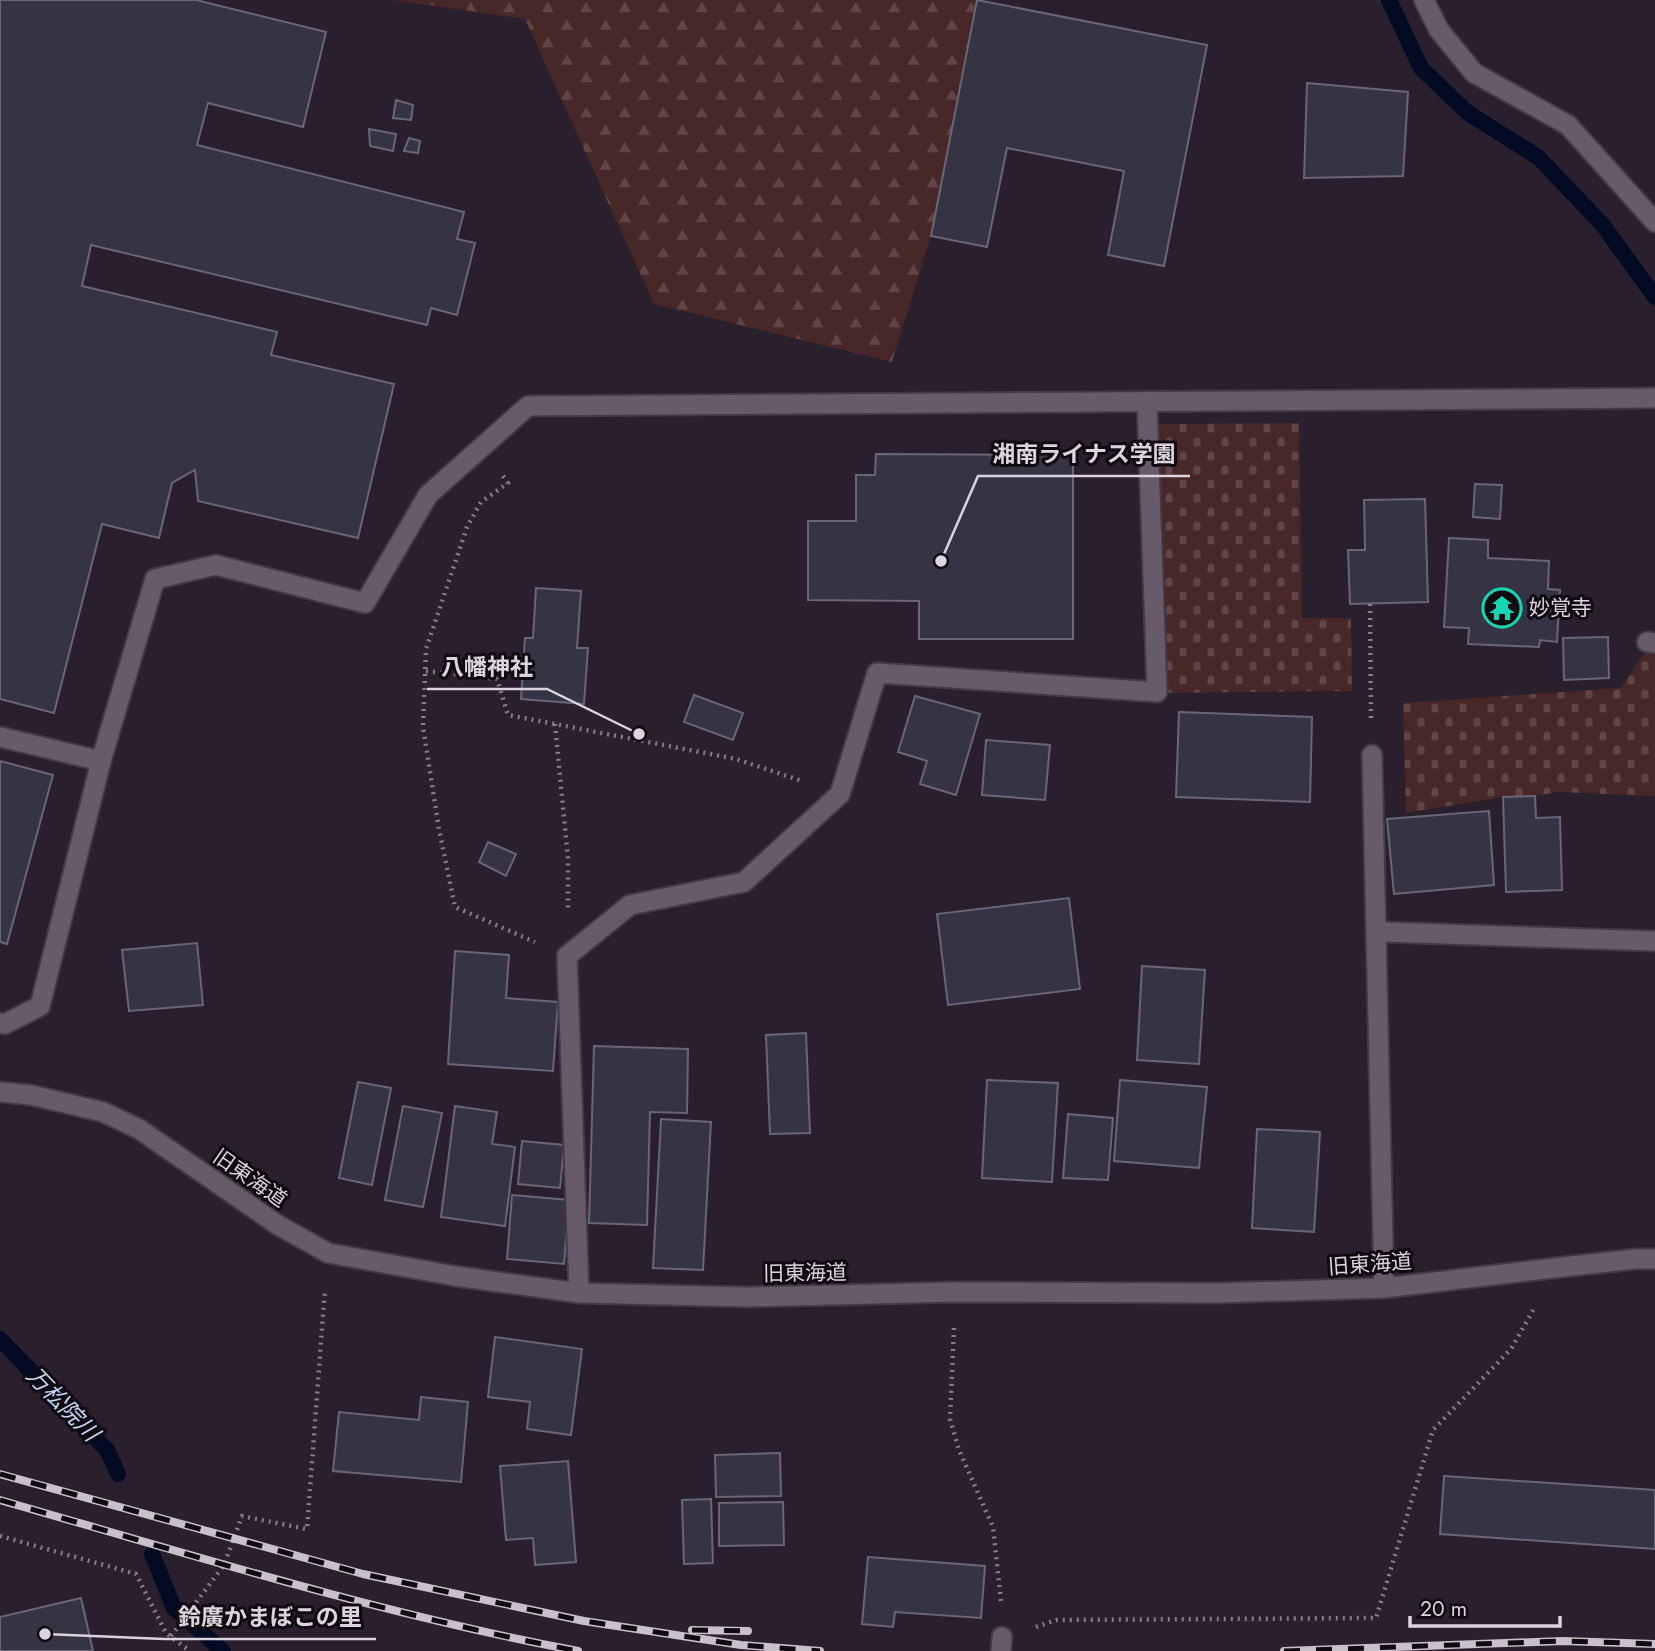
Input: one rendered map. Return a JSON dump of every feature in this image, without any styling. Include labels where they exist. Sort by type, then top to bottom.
[{"type":"street","points":[[1424,0],[1439,30],[1474,73],[1568,125],[1655,222]]},
{"type":"street","points":[[0,1023],[5,1024],[40,1006],[100,761],[155,579],[216,565],[365,603],[428,495],[528,406],[1655,398]]},
{"type":"street","points":[[579,1293],[568,956],[629,905],[744,882],[840,794],[877,673],[1157,692],[1147,402]]},
{"type":"street","points":[[0,737],[100,761]]},
{"type":"street","points":[[1372,755],[1384,1288]]},
{"type":"street","points":[[1385,932],[1655,941]]},
{"type":"street","name":"旧東海道","points":[[0,1092],[31,1095],[103,1112],[139,1129],[278,1225],[328,1253],[455,1276],[579,1293],[748,1297],[956,1292],[1217,1293],[1384,1288],[1558,1267],[1655,1259]]},
{"type":"path","points":[[482,446],[508,483],[481,502],[467,527],[426,649],[423,727],[439,829],[456,907],[568,956]]},
{"type":"path","points":[[1370,604],[1372,755]]},
{"type":"path","points":[[426,671],[497,679],[508,715],[736,759],[840,794]]},
{"type":"path","points":[[555,724],[568,859]]},
{"type":"path","points":[[171,1636],[224,1565],[242,1516],[307,1529],[328,1253]]},
{"type":"path","points":[[956,1292],[950,1419],[959,1450],[993,1527],[1001,1600],[1001,1644],[1056,1620],[1376,1618],[1433,1430],[1511,1349],[1558,1267]]},
{"type":"path","points":[[0,1536],[136,1574],[166,1633],[190,1651]]},
{"type":"green space","points":[[393,0],[977,0],[931,236],[892,362],[654,304],[525,19]]},
{"type":"green space","points":[[1299,423],[1302,618],[1351,618],[1352,691],[1162,693],[1158,424]]},
{"type":"green space","points":[[1644,654],[1655,655],[1655,796],[1557,792],[1503,797],[1406,813],[1403,703],[1621,688]]},
{"type":"building","points":[[0,0],[196,0],[326,32],[303,127],[208,103],[197,145],[464,212],[457,239],[475,243],[457,315],[431,308],[427,325],[91,245],[82,286],[277,332],[271,355],[394,384],[358,538],[198,501],[195,470],[172,483],[159,538],[102,524],[54,713],[0,699]]},
{"type":"building","points":[[977,0],[1207,45],[1164,266],[1108,255],[1124,171],[1007,148],[987,247],[931,236]]},
{"type":"building","points":[[1307,83],[1408,92],[1403,176],[1304,178]]},
{"type":"building","points":[[396,100],[413,105],[411,120],[393,118]]},
{"type":"building","points":[[369,129],[396,134],[393,151],[370,146]]},
{"type":"building","points":[[409,138],[420,141],[418,153],[404,151]]},
{"type":"building","points":[[876,454],[1073,455],[1073,639],[919,639],[919,601],[808,600],[808,521],[856,521],[856,475],[875,475]]},
{"type":"building","points":[[1475,484],[1502,485],[1500,519],[1473,517]]},
{"type":"building","points":[[1425,499],[1428,602],[1350,604],[1348,550],[1365,550],[1364,500]]},
{"type":"building","name":"妙覚寺","points":[[1449,538],[1488,540],[1488,558],[1549,561],[1548,589],[1560,590],[1557,642],[1540,640],[1539,647],[1468,644],[1469,628],[1444,627]]},
{"type":"building","points":[[536,588],[581,591],[577,648],[588,648],[584,704],[521,699],[525,638],[533,638]]},
{"type":"building","points":[[1608,637],[1609,678],[1564,680],[1563,638]]},
{"type":"building","points":[[694,695],[743,713],[733,740],[684,722]]},
{"type":"building","points":[[915,696],[980,714],[956,795],[920,784],[927,761],[898,752]]},
{"type":"building","points":[[1179,712],[1312,717],[1310,802],[1176,797]]},
{"type":"building","points":[[986,740],[1050,745],[1045,800],[982,795]]},
{"type":"building","points":[[0,761],[53,775],[7,944],[0,942]]},
{"type":"building","points":[[1535,796],[1536,818],[1560,817],[1562,890],[1506,892],[1503,797]]},
{"type":"building","points":[[1489,811],[1494,885],[1394,894],[1387,819]]},
{"type":"building","points":[[488,842],[516,854],[506,876],[479,862]]},
{"type":"building","points":[[1069,898],[1080,989],[948,1005],[937,914]]},
{"type":"building","points":[[197,943],[203,1005],[129,1011],[122,950]]},
{"type":"building","points":[[455,951],[509,955],[506,998],[558,1002],[553,1071],[448,1064]]},
{"type":"building","points":[[1142,966],[1205,970],[1199,1064],[1137,1060]]},
{"type":"building","points":[[806,1033],[810,1133],[770,1134],[766,1035]]},
{"type":"building","points":[[594,1046],[688,1049],[687,1113],[650,1112],[647,1225],[589,1223]]},
{"type":"building","points":[[987,1080],[1058,1083],[1052,1182],[982,1178]]},
{"type":"building","points":[[1120,1080],[1207,1087],[1199,1168],[1114,1161]]},
{"type":"building","points":[[358,1082],[391,1088],[372,1185],[339,1178]]},
{"type":"building","points":[[403,1106],[442,1113],[423,1207],[385,1200]]},
{"type":"building","points":[[455,1106],[497,1112],[492,1144],[515,1147],[505,1226],[441,1217]]},
{"type":"building","points":[[1068,1114],[1113,1118],[1108,1180],[1063,1178]]},
{"type":"building","points":[[661,1119],[711,1122],[703,1270],[653,1268]]},
{"type":"building","points":[[1257,1129],[1320,1132],[1314,1232],[1252,1228]]},
{"type":"building","points":[[522,1141],[564,1145],[560,1188],[518,1184]]},
{"type":"building","points":[[512,1195],[569,1200],[564,1264],[507,1259]]},
{"type":"building","points":[[495,1337],[582,1349],[571,1435],[527,1429],[530,1402],[488,1397]]},
{"type":"building","points":[[421,1397],[468,1402],[461,1482],[333,1471],[339,1412],[419,1420]]},
{"type":"building","points":[[780,1453],[781,1496],[716,1497],[715,1455]]},
{"type":"building","points":[[568,1461],[576,1562],[535,1565],[533,1538],[506,1540],[500,1466]]},
{"type":"building","points":[[1444,1476],[1655,1490],[1655,1549],[1440,1534]]},
{"type":"building","points":[[711,1499],[713,1563],[684,1564],[682,1500]]},
{"type":"building","points":[[783,1502],[784,1545],[719,1546],[719,1503]]},
{"type":"building","points":[[868,1557],[985,1566],[981,1618],[895,1612],[893,1627],[862,1624]]},
{"type":"building","points":[[81,1598],[93,1651],[0,1651],[0,1617]]},
{"type":"waterway","points":[[1389,0],[1421,68],[1468,113],[1538,157],[1602,224],[1655,297]]},
{"type":"waterway","name":"万松院川","points":[[0,1339],[107,1450],[118,1474]]},
{"type":"waterway","points":[[152,1554],[174,1608],[223,1651]]},
{"type":"railway","points":[[0,1474],[363,1574],[584,1621],[741,1645],[820,1651]]},
{"type":"railway","points":[[0,1500],[359,1601],[432,1620],[578,1651]]},
{"type":"railway","points":[[692,1630],[748,1631]]},
{"type":"railway","points":[[1284,1651],[1563,1641],[1655,1644]]},
{"type":"place","name":"湘南ライナス学園","points":[[941,561]]},
{"type":"place","name":"妙覚寺","points":[[1502,608]]},
{"type":"place","name":"八幡神社","points":[[639,734]]},
{"type":"place","name":"鈴廣かまぼこの里","points":[[45,1634]]}]
